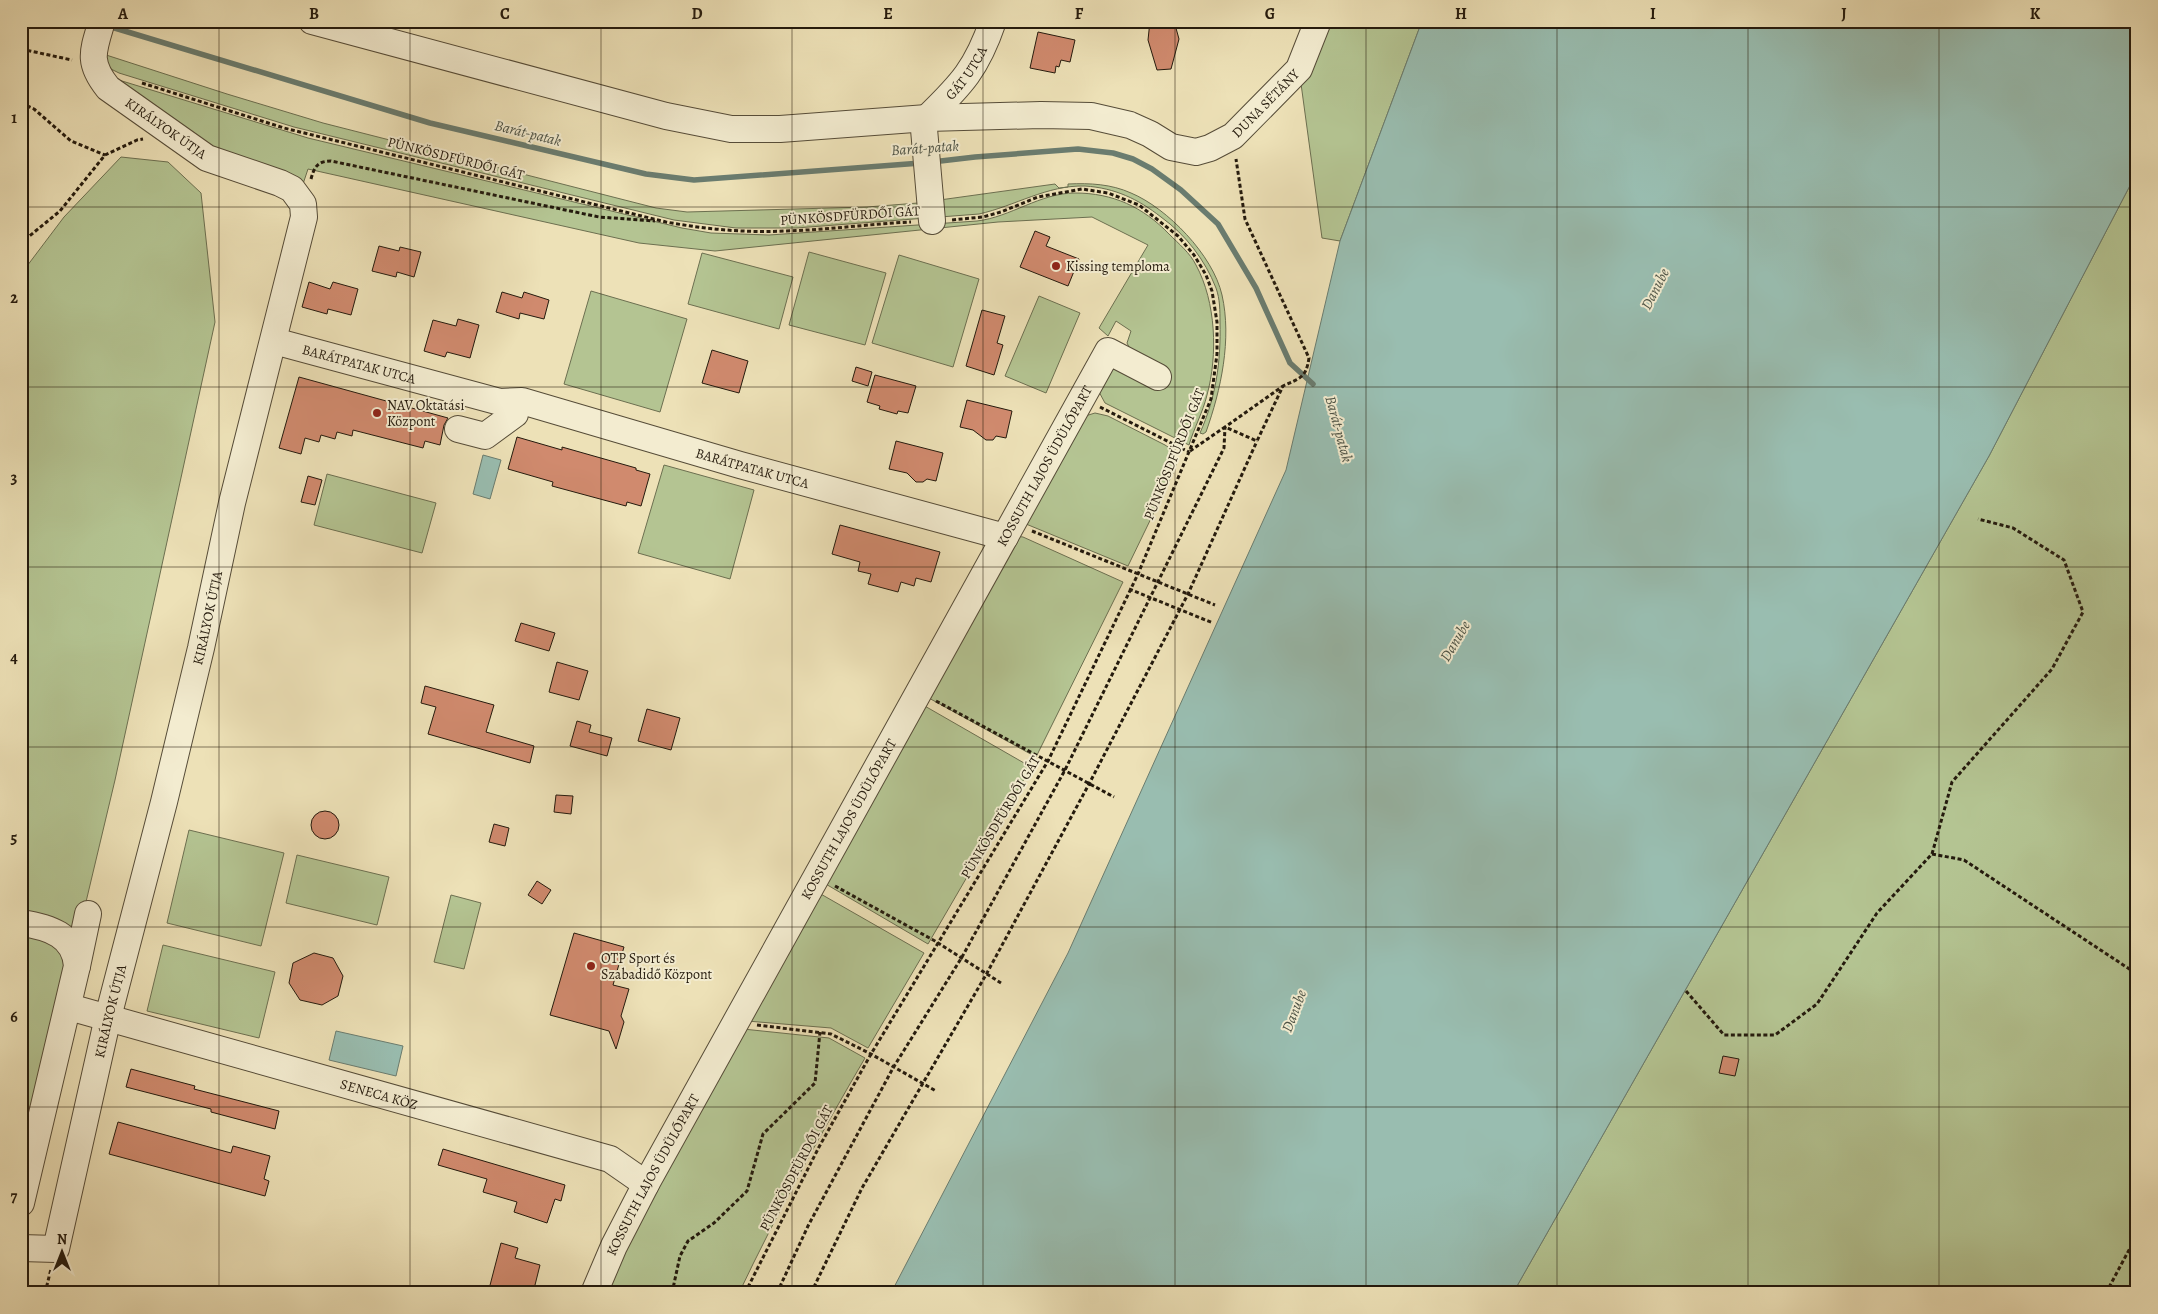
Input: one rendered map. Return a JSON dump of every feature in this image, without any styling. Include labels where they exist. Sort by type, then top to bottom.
[{"type":"street","points":[[93,58],[102,21]]},
{"type":"street","points":[[312,21],[666,116],[731,129],[780,129],[927,118],[924,129],[932,221]]},
{"type":"street","name":"GÁT UTCA","points":[[927,118],[969,74],[977,62],[994,21]]},
{"type":"street","name":"DUNA SÉTÁNY","points":[[927,118],[1041,115],[1091,116],[1130,125],[1171,146],[1184,151],[1196,152],[1210,148],[1233,136],[1299,69],[1318,21]]},
{"type":"street","name":"KIRÁLYOK ÚTJA","points":[[21,1248],[56,1249],[108,1017],[164,802],[201,648],[232,503],[304,216],[303,204],[292,189],[280,183],[207,158],[108,88],[93,58]]},
{"type":"street","name":"BARÁTPATAK UTCA","points":[[274,341],[508,408],[522,401],[918,520],[1006,537]]},
{"type":"street","name":"KOSSUTH LAJOS ÜDÜLŐPART","points":[[594,1293],[614,1246],[646,1184],[1108,351],[1158,377]]},
{"type":"street","points":[[458,429],[485,436],[508,408]]},
{"type":"street","points":[[21,1203],[69,1006],[88,914]]},
{"type":"street","points":[[21,923],[47,929],[62,935],[76,954],[77,966]]},
{"type":"street","name":"SENECA KÖZ","points":[[69,1006],[610,1159],[646,1184]]},
{"type":"path","points":[[21,49],[93,58]]},
{"type":"path","name":"PÜNKÖSDFÜRDŐI GÁT","points":[[134,81],[284,128],[666,222],[737,231],[785,232],[983,217],[1038,197],[1082,189],[1108,193],[1139,205],[1178,236],[1194,255],[1206,275],[1212,291],[1217,322],[1217,354],[1211,399],[1138,574],[1048,761],[871,1054],[785,1212],[745,1293]]},
{"type":"path","points":[[21,102],[34,108],[71,140],[105,155]]},
{"type":"path","points":[[1083,398],[1189,452],[1283,386],[1301,378],[1307,371],[1309,358],[1245,219],[1233,136]]},
{"type":"path","points":[[21,246],[27,238],[60,211],[105,155],[137,140],[145,139]]},
{"type":"path","points":[[303,204],[314,168],[323,161],[331,161],[599,217],[666,222]]},
{"type":"path","points":[[811,1293],[862,1188],[987,973],[1089,784],[1188,594],[1283,386]]},
{"type":"path","points":[[1225,427],[1257,441]]},
{"type":"path","points":[[776,1293],[808,1226],[894,1068],[962,957],[1065,770],[1224,448],[1225,427]]},
{"type":"path","points":[[1686,991],[1724,1035],[1775,1035],[1817,1004],[1877,913],[1932,854],[1952,782],[2052,669],[2083,612],[2064,560],[2013,528],[1978,519]]},
{"type":"path","points":[[1006,537],[1138,574],[1215,605]]},
{"type":"path","points":[[1130,589],[1149,599],[1213,623]]},
{"type":"path","points":[[920,693],[1114,797]]},
{"type":"path","points":[[1932,854],[1964,860],[2137,974]]},
{"type":"path","points":[[817,876],[962,957],[1001,983]]},
{"type":"path","points":[[737,1023],[830,1034],[871,1054],[936,1092]]},
{"type":"path","points":[[672,1293],[680,1256],[688,1241],[714,1224],[747,1191],[763,1134],[815,1083],[820,1032]]},
{"type":"path","points":[[2106,1293],[2137,1235]]},
{"type":"green space","points":[[1318,21],[1422,21],[1340,241],[1322,238],[1299,69]]},
{"type":"green space","points":[[100,53],[323,123],[656,208],[687,212],[867,207],[918,203],[1055,184],[1059,188],[1068,187],[1068,184],[1084,184],[1108,186],[1123,190],[1145,200],[1173,221],[1199,249],[1217,280],[1225,312],[1225,347],[1220,382],[1206,432],[1200,433],[1214,393],[1220,337],[1219,301],[1216,288],[1200,258],[1179,232],[1144,205],[1116,192],[1096,187],[1071,187],[1044,192],[979,214],[796,228],[736,228],[674,220],[294,127],[119,73],[109,68]]},
{"type":"green space","points":[[109,77],[308,138],[682,228],[711,233],[769,235],[977,221],[990,219],[1062,194],[1089,194],[1115,199],[1138,209],[1159,224],[1191,256],[1203,280],[1211,312],[1214,346],[1211,379],[1205,401],[1189,445],[1105,403],[1098,390],[1102,373],[1132,353],[1127,343],[1131,331],[1116,321],[1108,336],[1099,328],[1148,245],[1092,217],[998,222],[715,251],[639,243],[308,169],[302,187],[216,158]]},
{"type":"green space","points":[[121,157],[168,162],[201,193],[215,322],[115,780],[21,1175],[21,274],[64,217]]},
{"type":"green space","points":[[2137,172],[2137,1293],[1513,1293],[1989,456]]},
{"type":"green space","points":[[809,252],[886,273],[865,345],[789,325]]},
{"type":"green space","points":[[702,253],[793,277],[779,329],[688,304]]},
{"type":"green space","points":[[899,255],[979,279],[953,367],[872,343]]},
{"type":"green space","points":[[591,291],[687,319],[660,412],[564,384]]},
{"type":"green space","points":[[1039,296],[1080,313],[1046,393],[1005,376]]},
{"type":"green space","points":[[1095,413],[1108,416],[1165,445],[1174,453],[1176,460],[1174,471],[1128,566],[1026,524],[1082,417]]},
{"type":"green space","points":[[664,465],[754,490],[730,579],[638,553]]},
{"type":"green space","points":[[327,474],[436,503],[422,553],[314,525]]},
{"type":"green space","points":[[1015,536],[1023,537],[1123,582],[1036,757],[927,697]]},
{"type":"green space","points":[[923,705],[1031,767],[928,944],[824,883]]},
{"type":"green space","points":[[189,830],[284,853],[261,946],[167,923]]},
{"type":"green space","points":[[297,855],[389,877],[377,925],[286,903]]},
{"type":"green space","points":[[819,893],[924,953],[868,1048],[831,1028],[747,1021]]},
{"type":"green space","points":[[451,895],[481,903],[464,969],[434,962]]},
{"type":"green space","points":[[163,945],[275,972],[259,1038],[147,1011]]},
{"type":"green space","points":[[743,1029],[829,1038],[865,1058],[799,1174],[739,1293],[601,1293]]},
{"type":"water","name":"Danube","points":[[1422,21],[2137,21],[2137,172],[1989,456],[1513,1293],[891,1293],[1068,953],[1286,470],[1340,241]]},
{"type":"water","points":[[483,455],[501,460],[490,499],[473,494]]},
{"type":"water","points":[[336,1031],[403,1046],[396,1076],[329,1060]]},
{"type":"building","points":[[1150,21],[1174,21],[1179,39],[1171,69],[1157,70],[1148,40]]},
{"type":"building","points":[[1038,32],[1075,40],[1070,62],[1061,60],[1059,67],[1056,66],[1055,73],[1030,68]]},
{"type":"building","points":[[1035,231],[1050,237],[1046,246],[1079,259],[1068,286],[1020,267]]},
{"type":"building","points":[[379,246],[399,251],[400,247],[421,252],[414,277],[397,272],[396,277],[372,271]]},
{"type":"building","points":[[309,282],[330,289],[333,282],[358,289],[351,315],[328,309],[327,314],[302,307]]},
{"type":"building","points":[[502,292],[522,298],[524,292],[549,300],[544,319],[520,313],[519,319],[496,312]]},
{"type":"building","points":[[982,310],[1005,316],[997,343],[1003,345],[994,375],[966,366]]},
{"type":"building","points":[[458,319],[479,325],[470,358],[447,352],[445,357],[424,351],[433,320],[456,326]]},
{"type":"building","points":[[712,350],[748,361],[739,393],[702,383]]},
{"type":"building","points":[[856,367],[872,372],[868,386],[852,381]]},
{"type":"building","points":[[875,375],[916,386],[908,413],[898,411],[897,414],[879,409],[880,406],[867,402]]},
{"type":"building","name":"NAV Oktatási Központ","points":[[299,377],[448,418],[444,425],[440,445],[425,441],[423,448],[353,430],[352,436],[337,432],[335,439],[321,435],[319,442],[305,438],[301,454],[279,448]]},
{"type":"building","points":[[967,400],[1012,411],[1006,438],[996,436],[993,440],[986,440],[973,430],[960,427]]},
{"type":"building","points":[[517,437],[562,450],[562,447],[636,468],[636,470],[650,474],[641,506],[627,502],[626,506],[552,486],[553,482],[508,469]]},
{"type":"building","points":[[896,441],[943,453],[936,481],[927,479],[923,482],[916,482],[907,473],[889,469]]},
{"type":"building","points":[[308,476],[322,480],[315,505],[301,502]]},
{"type":"building","points":[[840,525],[940,552],[931,582],[916,578],[914,586],[901,582],[898,592],[868,584],[871,574],[858,571],[860,562],[832,554]]},
{"type":"building","points":[[521,623],[555,633],[549,651],[515,641]]},
{"type":"building","points":[[557,662],[588,671],[579,700],[549,692]]},
{"type":"building","points":[[425,686],[494,705],[486,732],[534,746],[530,763],[428,734],[436,707],[421,703]]},
{"type":"building","points":[[647,709],[680,718],[671,750],[638,741]]},
{"type":"building","points":[[577,721],[591,725],[589,732],[612,738],[607,756],[570,746]]},
{"type":"building","points":[[556,795],[573,796],[571,814],[554,812]]},
{"type":"building","points":[[325,811],[335,815],[339,825],[335,835],[325,839],[315,835],[311,825],[315,815]]},
{"type":"building","points":[[494,824],[509,828],[505,846],[489,842]]},
{"type":"building","points":[[537,881],[551,890],[542,904],[528,895]]},
{"type":"building","name":"OTP Sport és Szabadidő Központ","points":[[574,933],[624,947],[613,985],[629,989],[621,1016],[624,1022],[616,1049],[609,1031],[550,1015]]},
{"type":"building","points":[[314,953],[333,958],[343,976],[338,996],[322,1005],[300,1000],[289,983],[293,963]]},
{"type":"building","points":[[1723,1056],[1739,1059],[1735,1076],[1719,1073]]},
{"type":"building","points":[[131,1069],[195,1086],[194,1089],[279,1111],[275,1129],[211,1112],[211,1109],[126,1087]]},
{"type":"building","points":[[118,1122],[231,1153],[233,1146],[270,1156],[264,1179],[269,1181],[265,1196],[109,1154]]},
{"type":"building","points":[[443,1149],[565,1185],[561,1201],[555,1199],[547,1223],[514,1212],[517,1202],[483,1192],[487,1179],[438,1165]]},
{"type":"building","points":[[501,1243],[518,1248],[515,1258],[540,1265],[533,1293],[488,1293]]},
{"type":"waterway","name":"Barát-patak","points":[[108,26],[430,123],[646,174],[694,180],[921,163]]},
{"type":"waterway","name":"Barát-patak","points":[[932,162],[1078,149],[1113,153],[1133,159],[1152,169],[1181,190],[1218,224],[1256,288],[1290,363],[1313,384]]},
{"type":"place","name":"Kissing temploma","points":[[1056,266]]},
{"type":"place","name":"NAV Oktatási Központ","points":[[377,413]]},
{"type":"place","name":"OTP Sport és Szabadidő Központ","points":[[591,966]]}]
